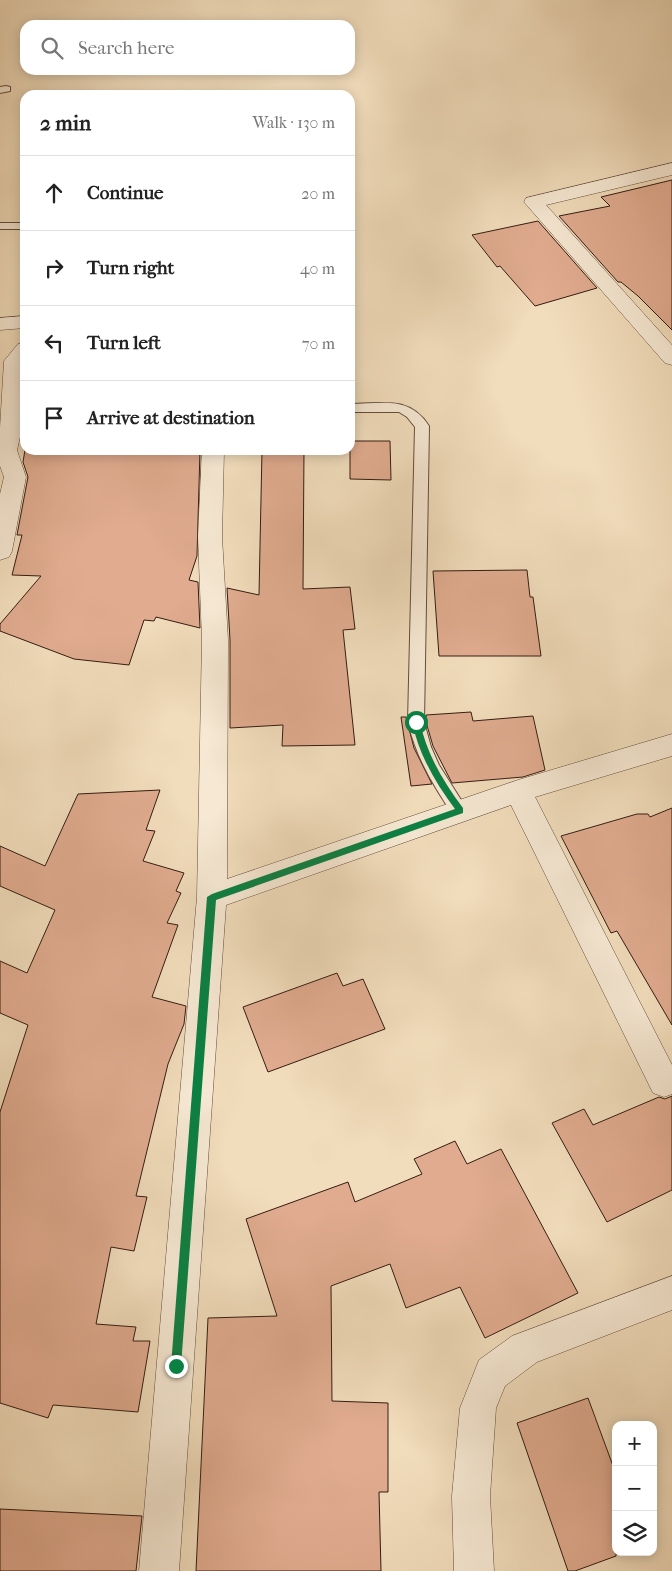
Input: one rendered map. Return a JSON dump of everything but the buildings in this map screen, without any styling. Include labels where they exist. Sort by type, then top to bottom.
[{"type":"street","points":[[672,169],[533,202],[672,358]]},
{"type":"street","points":[[0,324],[20,322]]},
{"type":"street","points":[[0,551],[15,477],[6,450],[13,420],[16,361],[20,356]]},
{"type":"street","points":[[160,1571],[212,897],[215,640],[210,537],[213,455]]},
{"type":"street","points":[[212,897],[518,791],[672,745]]},
{"type":"street","points":[[518,791],[664,1082]]},
{"type":"street","points":[[474,1571],[471,1496],[478,1408],[492,1373],[525,1349],[672,1293]]},
{"type":"lane","points":[[0,226],[20,226]]},
{"type":"lane","points":[[355,408],[402,408],[412,414],[422,426],[416,722],[420,740],[436,777],[460,811]]},
{"type":"route","points":[[176,1366],[212,897],[460,811],[436,777],[420,740],[416,722]]}]
